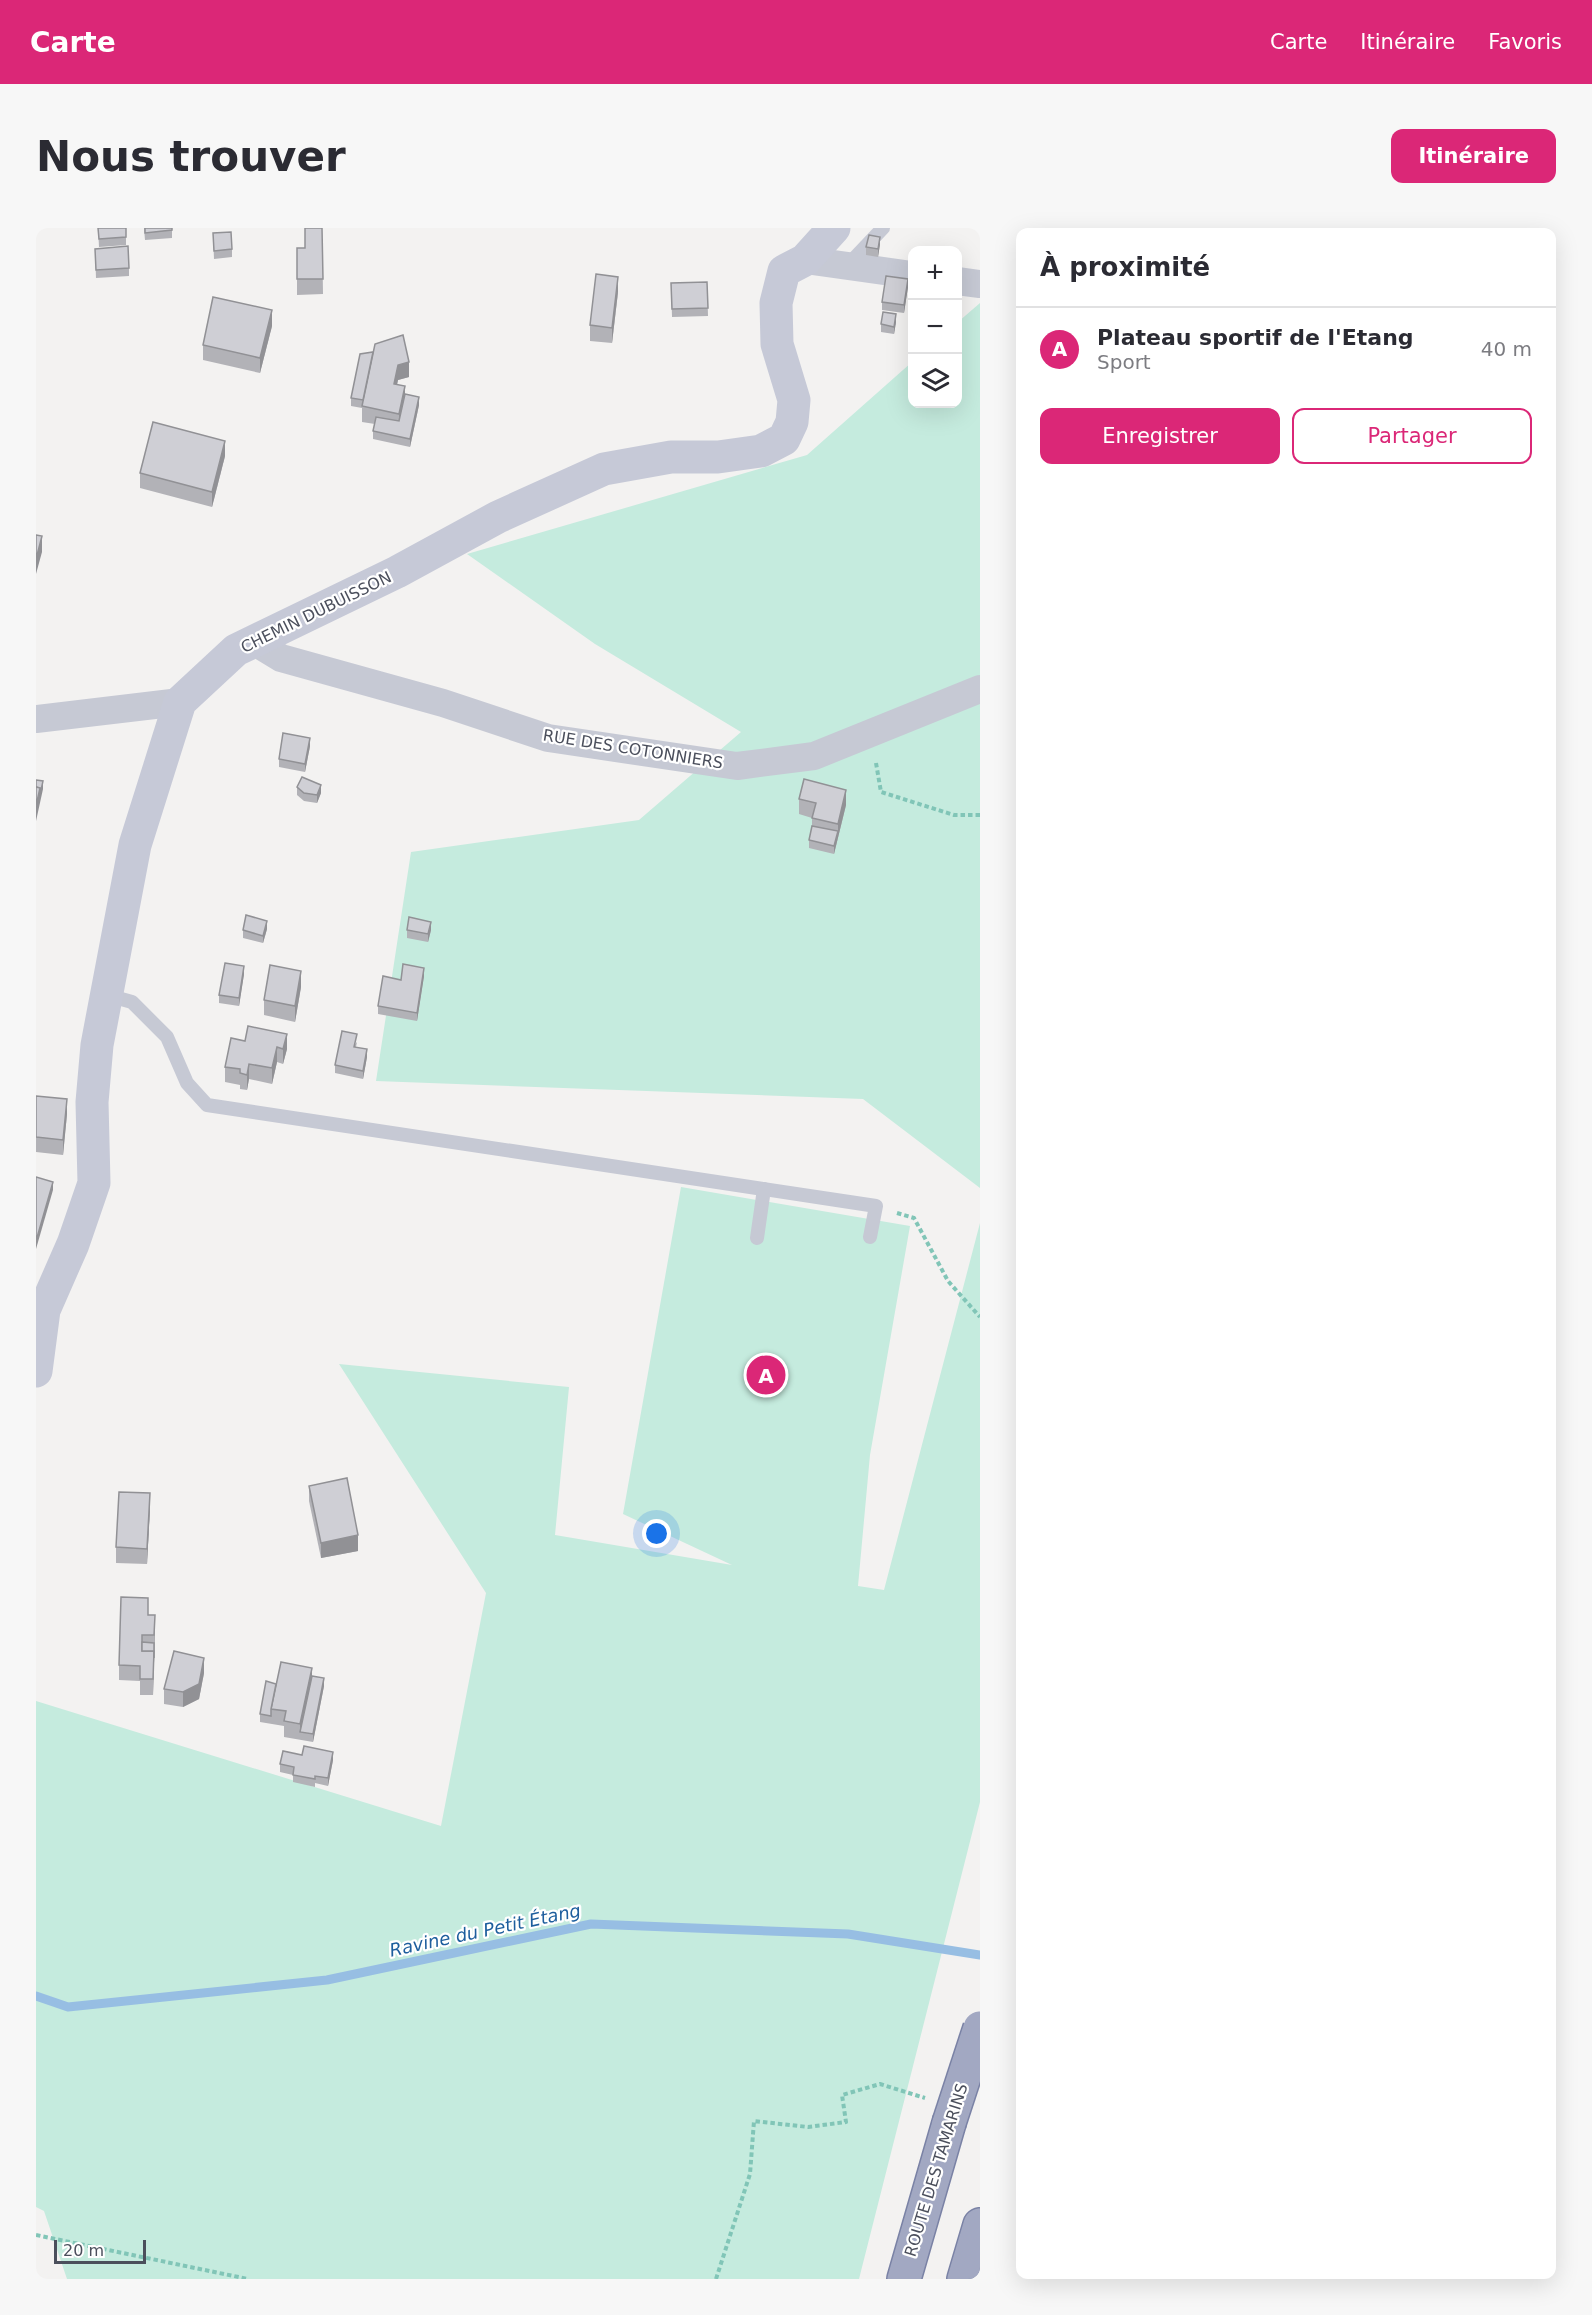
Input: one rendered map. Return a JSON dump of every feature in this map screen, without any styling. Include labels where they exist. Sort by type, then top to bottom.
[{"type":"highway","name":"ROUTE DES TAMARINS","points":[[904,2279],[942,2112],[980,2028]]},
{"type":"highway","points":[[964,2279],[980,2225]]},
{"type":"main road","name":"CHEMIN DUBUISSON","points":[[36,1371],[44,1310],[73,1244],[94,1183],[92,1102],[97,1045],[135,845],[180,702],[236,650],[397,573],[498,517],[604,469],[671,457],[718,457],[761,451],[784,439],[792,422],[794,400],[777,344],[776,303],[784,272],[805,260],[834,228]]},
{"type":"street","points":[[805,260],[908,274]]},
{"type":"street","points":[[962,282],[980,284]]},
{"type":"street","name":"RUE DES COTONNIERS","points":[[253,641],[281,658],[443,703],[548,738],[737,766],[814,756],[980,689]]},
{"type":"street","points":[[36,719],[180,702]]},
{"type":"lane","points":[[847,266],[883,228]]},
{"type":"lane","points":[[106,995],[132,1002],[167,1037],[187,1083],[207,1105],[876,1206],[870,1237]]},
{"type":"lane","points":[[757,1238],[764,1189]]},
{"type":"path","points":[[870,733],[881,792],[954,815],[980,815]]},
{"type":"path","points":[[876,1206],[914,1218],[948,1281],[980,1317]]},
{"type":"path","points":[[716,2279],[750,2174],[754,2121],[807,2127],[846,2122],[842,2095],[880,2084],[942,2112]]},
{"type":"path","points":[[36,2235],[248,2279]]},
{"type":"green space","points":[[980,303],[980,1188],[863,1099],[376,1081],[411,852],[639,820],[741,732],[595,644],[467,554],[807,455],[908,366],[908,408],[962,408],[962,319]]},
{"type":"green space","points":[[681,1187],[910,1226],[870,1455],[858,1586],[884,1590],[980,1223],[980,1802],[859,2279],[67,2279],[44,2211],[36,2207],[36,1701],[441,1826],[486,1593],[339,1364],[569,1387],[555,1535],[732,1565],[623,1514]]},
{"type":"building","points":[[98,228],[126,228],[126,237],[99,239]]},
{"type":"building","points":[[145,228],[172,228],[172,230],[145,233]]},
{"type":"building","points":[[305,228],[322,228],[323,279],[297,279],[297,248],[305,248]]},
{"type":"building","points":[[231,232],[232,249],[214,251],[213,233]]},
{"type":"building","points":[[869,235],[880,237],[878,249],[866,247]]},
{"type":"building","points":[[128,246],[129,268],[96,270],[95,249]]},
{"type":"building","points":[[596,274],[618,277],[612,328],[590,325]]},
{"type":"building","points":[[886,276],[908,279],[904,305],[882,302]]},
{"type":"building","points":[[707,282],[708,308],[672,309],[671,283]]},
{"type":"building","points":[[213,297],[272,310],[260,358],[203,345]]},
{"type":"building","points":[[883,312],[896,314],[894,327],[881,324]]},
{"type":"building","points":[[403,335],[409,362],[398,365],[394,384],[405,386],[399,414],[362,406],[375,344]]},
{"type":"building","points":[[373,352],[363,400],[351,398],[360,354]]},
{"type":"building","points":[[405,394],[419,397],[410,439],[373,431],[376,417],[399,421]]},
{"type":"building","points":[[153,422],[225,441],[212,492],[140,473]]},
{"type":"building","points":[[36,535],[42,536],[36,559]]},
{"type":"building","points":[[283,733],[310,738],[305,764],[279,759]]},
{"type":"building","points":[[302,777],[321,785],[317,795],[304,793],[297,787]]},
{"type":"building","points":[[804,779],[846,790],[838,824],[812,818],[816,803],[799,799]]},
{"type":"building","points":[[36,780],[43,781],[40,795],[40,788],[36,787]]},
{"type":"building","points":[[36,787],[40,788],[36,806]]},
{"type":"building","points":[[812,826],[838,831],[834,846],[809,840]]},
{"type":"building","points":[[246,915],[267,921],[263,936],[243,930]]},
{"type":"building","points":[[409,917],[431,922],[428,934],[407,930]]},
{"type":"building","points":[[225,963],[244,966],[239,998],[219,995]]},
{"type":"building","points":[[403,964],[424,968],[417,1013],[378,1006],[383,976],[401,980]]},
{"type":"building","points":[[270,965],[301,971],[295,1006],[264,1000]]},
{"type":"building","points":[[248,1026],[287,1034],[283,1049],[277,1047],[272,1068],[249,1064],[247,1075],[240,1073],[240,1069],[225,1067],[231,1038],[245,1041]]},
{"type":"building","points":[[342,1031],[357,1034],[354,1047],[367,1049],[363,1071],[335,1065]]},
{"type":"building","points":[[36,1096],[67,1099],[63,1140],[36,1137]]},
{"type":"building","points":[[36,1177],[53,1182],[36,1241]]},
{"type":"building","points":[[347,1478],[358,1535],[321,1543],[309,1486]]},
{"type":"building","points":[[119,1492],[150,1493],[147,1549],[116,1547]]},
{"type":"building","points":[[121,1597],[148,1598],[148,1615],[155,1615],[154,1635],[142,1635],[142,1651],[154,1651],[153,1679],[140,1679],[140,1666],[119,1665]]},
{"type":"building","points":[[142,1642],[154,1643],[154,1651],[142,1651]]},
{"type":"building","points":[[174,1651],[204,1658],[199,1684],[183,1692],[164,1689]]},
{"type":"building","points":[[281,1662],[312,1668],[300,1724],[284,1721],[286,1711],[271,1709]]},
{"type":"building","points":[[312,1676],[324,1678],[313,1734],[300,1732]]},
{"type":"building","points":[[266,1681],[276,1684],[271,1716],[260,1714]]},
{"type":"building","points":[[304,1746],[333,1752],[328,1778],[315,1776],[315,1779],[293,1775],[294,1767],[280,1764],[283,1751],[302,1755]]},
{"type":"waterway","name":"Ravine du Petit Étang","points":[[36,1996],[68,2007],[327,1980],[591,1924],[848,1934],[980,1955]]},
{"type":"place","name":"Plateau sportif de l'Etang","points":[[766,1375]]}]
